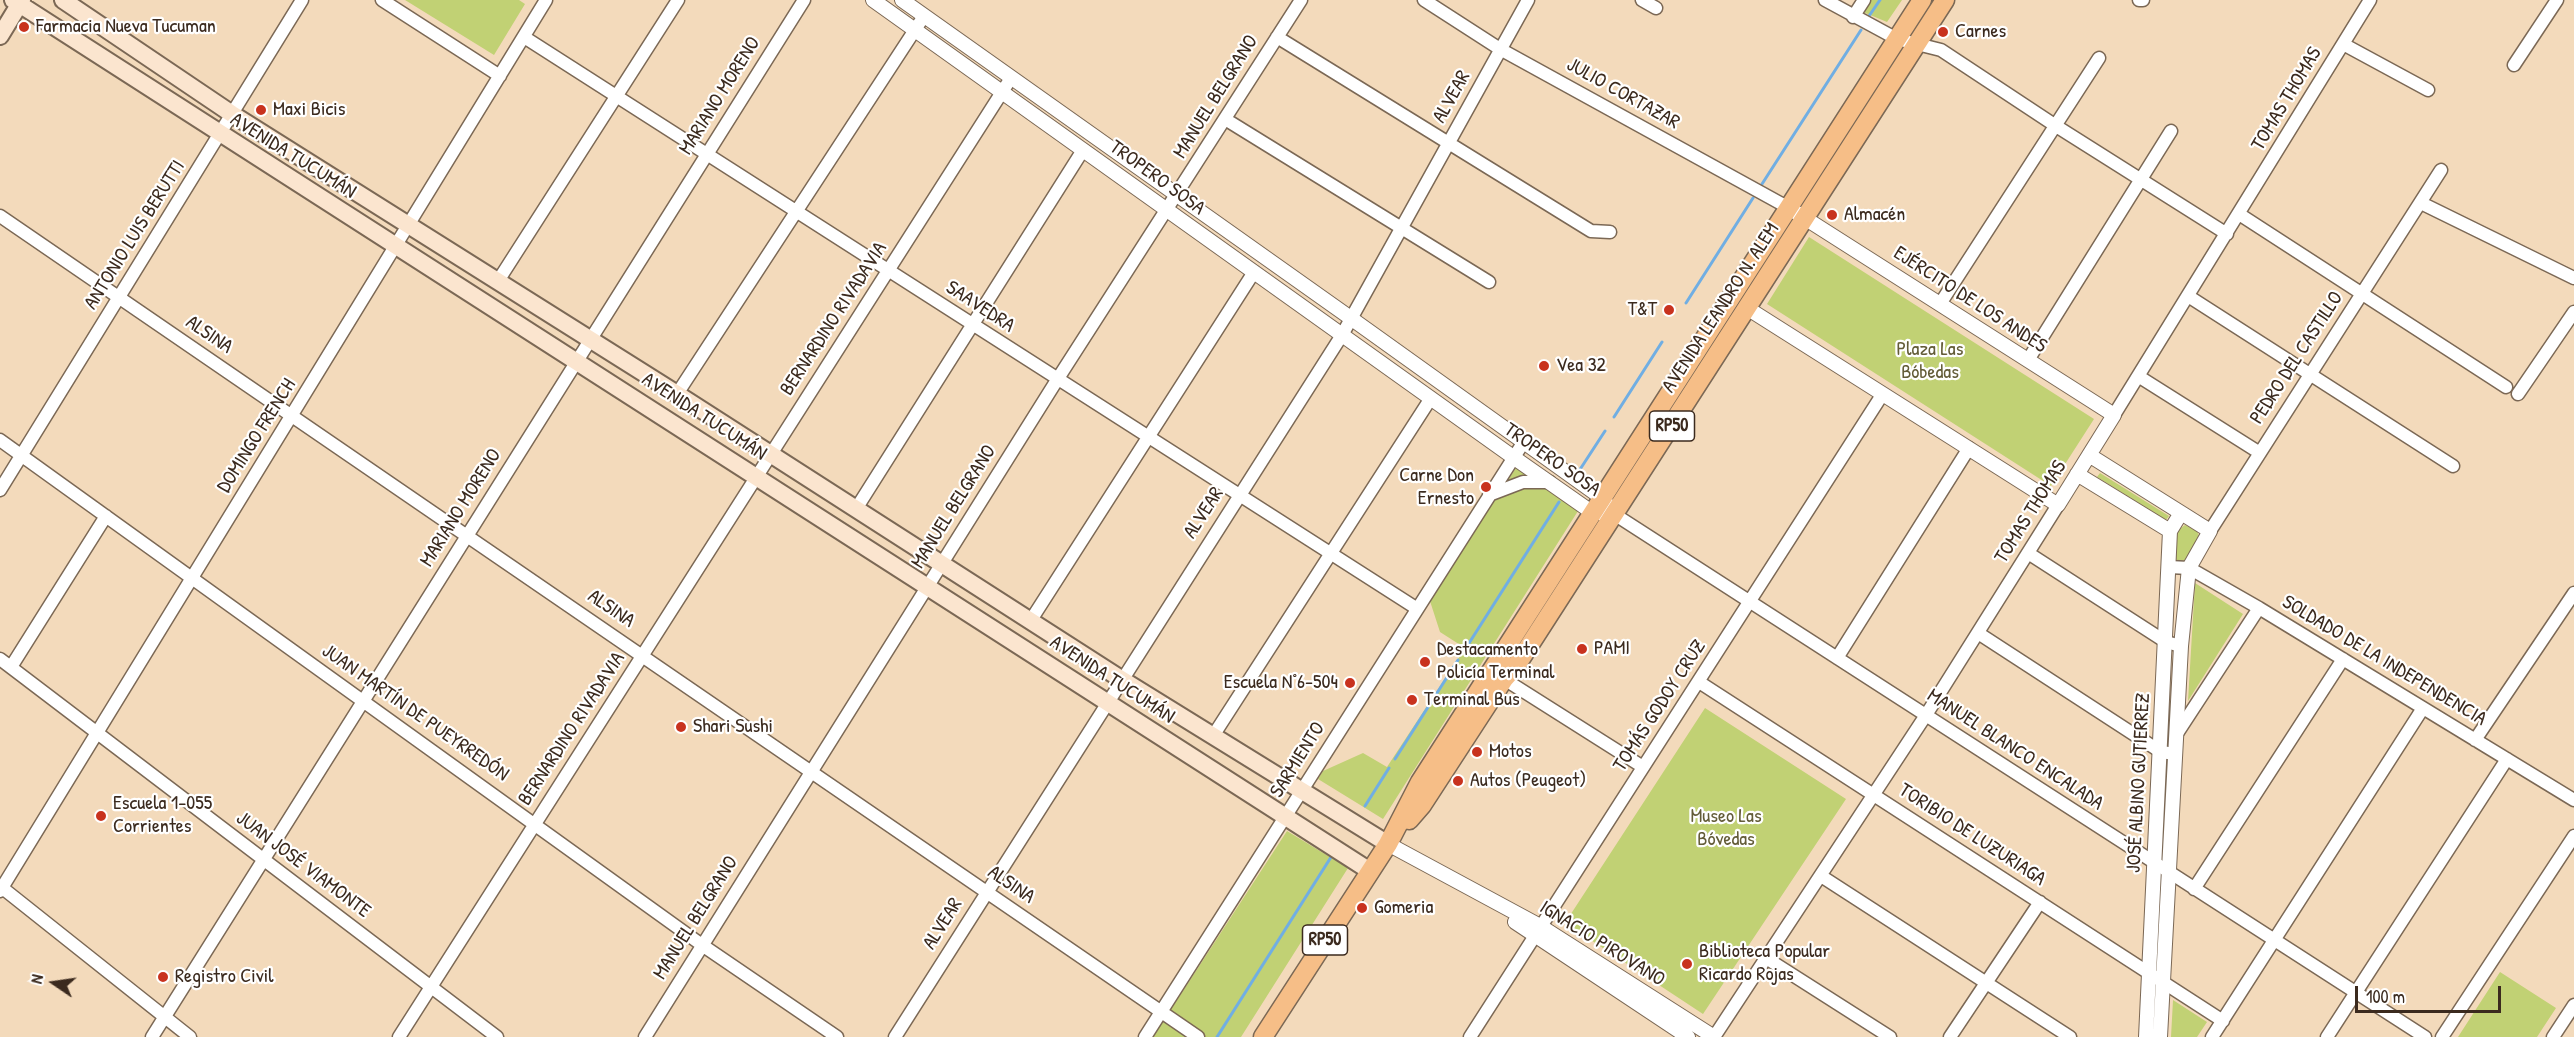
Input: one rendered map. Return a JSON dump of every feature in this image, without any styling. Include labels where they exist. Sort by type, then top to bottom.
[{"type":"main road","name":"AVENIDA TUCUMÁN","points":[[63,0],[232,114],[677,394],[1121,679],[1388,844]]},
{"type":"main road","name":"AVENIDA LEANDRO N. ALEM","points":[[1263,1037],[1388,844],[1420,782],[1923,0]]},
{"type":"main road","name":"AVENIDA LEANDRO N. ALEM","points":[[1388,844],[1422,805],[1504,679],[1518,663],[1945,0]]},
{"type":"main road","name":"AVENIDA TUCUMÁN","points":[[18,1],[219,134],[577,360],[1370,871]]},
{"type":"main road","points":[[0,36],[18,1]]},
{"type":"street","name":"ANTONIO LUIS BERUTTI","points":[[0,490],[302,0]]},
{"type":"street","points":[[382,0],[500,76]]},
{"type":"street","name":"DOMINGO FRENCH","points":[[1,888],[546,0]]},
{"type":"street","points":[[498,281],[678,0]]},
{"type":"street","name":"MARIANO MORENO","points":[[152,1037],[804,0]]},
{"type":"street","name":"TROPERO SOSA","points":[[873,0],[1513,457],[1550,482],[1614,514]]},
{"type":"street","name":"TROPERO SOSA","points":[[902,0],[1523,443],[1598,506]]},
{"type":"street","name":"MANUEL BELGRANO","points":[[645,1037],[928,585],[1301,0]]},
{"type":"street","name":"JULIO CORTAZAR","points":[[1424,0],[1500,49],[1806,217]]},
{"type":"street","name":"ALVEAR","points":[[895,1037],[1352,319],[1528,0]]},
{"type":"street","points":[[1642,0],[1656,8]]},
{"type":"street","points":[[1826,0],[1853,17],[1897,39],[1941,50],[2227,234]]},
{"type":"street","points":[[1853,17],[1864,0]]},
{"type":"street","name":"TOMAS THOMAS","points":[[1714,1037],[1978,633],[2370,0]]},
{"type":"street","points":[[2514,65],[2557,0]]},
{"type":"street","points":[[677,394],[924,16]]},
{"type":"street","name":"SAAVEDRA","points":[[524,37],[1416,609]]},
{"type":"street","points":[[1277,37],[1591,231],[1610,232]]},
{"type":"street","points":[[2343,44],[2428,90]]},
{"type":"street","points":[[1940,304],[2099,58]]},
{"type":"street","name":"BERNARDINO RIVADAVIA","points":[[399,1037],[1011,78]]},
{"type":"street","points":[[1225,119],[1489,282]]},
{"type":"street","points":[[2028,360],[2171,131]]},
{"type":"street","points":[[856,509],[1083,150]]},
{"type":"street","name":"PEDRO DEL CASTILLO","points":[[2188,568],[2441,170]]},
{"type":"street","points":[[2421,203],[2574,278]]},
{"type":"street","points":[[2239,214],[2506,387]]},
{"type":"street","name":"ALSINA","points":[[0,216],[1198,1037]]},
{"type":"street","name":"EJÉRCITO DE LOS ANDES","points":[[1806,217],[2114,415]]},
{"type":"street","points":[[1031,620],[1254,272]]},
{"type":"street","points":[[2188,296],[2453,466]]},
{"type":"street","points":[[1747,308],[2058,505]]},
{"type":"street","points":[[2518,394],[2574,312]]},
{"type":"street","points":[[2138,376],[2260,453]]},
{"type":"street","name":"TOMÁS GODOY CRUZ","points":[[1470,1037],[1882,395]]},
{"type":"street","points":[[1213,736],[1431,398]]},
{"type":"street","name":"JUAN MARTÍN DE PUEYRREDÓN","points":[[0,440],[702,945],[837,1037]]},
{"type":"street","name":"SARMIENTO","points":[[1145,1037],[1523,443]]},
{"type":"street","points":[[1837,658],[1969,448]]},
{"type":"street","points":[[2089,455],[2210,531]]},
{"type":"street","points":[[2077,474],[2170,531],[2181,513]]},
{"type":"street","points":[[1489,495],[1523,482],[1550,482]]},
{"type":"street","name":"MANUEL BLANCO ENCALADA","points":[[1614,514],[2425,1037]]},
{"type":"street","points":[[11,667],[106,516]]},
{"type":"street","name":"JOSÉ ALBINO GUTIERREZ","points":[[2146,1037],[2170,531]]},
{"type":"street","points":[[2028,553],[2166,642],[2181,646]]},
{"type":"street","name":"SOLDADO DE LA INDEPENDENCIA","points":[[2169,567],[2188,568],[2259,608],[2574,800]]},
{"type":"street","name":"JOSÉ ALBINO GUTIERREZ","points":[[2160,1037],[2181,646],[2188,568]]},
{"type":"street","points":[[2475,740],[2574,593]]},
{"type":"street","points":[[2176,735],[2259,608]]},
{"type":"street","points":[[1978,633],[2161,752],[2175,754]]},
{"type":"street","name":"JUAN JOSÉ VIAMONTE","points":[[0,659],[497,1037]]},
{"type":"street","points":[[2194,889],[2343,659]]},
{"type":"street","points":[[1504,679],[1643,767]]},
{"type":"street","name":"TORIBIO DE LUZURIAGA","points":[[1699,682],[2223,1021]]},
{"type":"street","points":[[2212,1037],[2423,708]]},
{"type":"street","points":[[2327,1037],[2507,759]]},
{"type":"street","points":[[2442,1037],[2574,836]]},
{"type":"street","name":"IGNACIO PIROVANO","points":[[1388,844],[1466,888],[1714,1037]]},
{"type":"street","points":[[1821,876],[2070,1037]]},
{"type":"street","points":[[1,888],[190,1037]]},
{"type":"street","points":[[1950,1037],[2040,902]]},
{"type":"street","name":"IGNACIO PIROVANO","points":[[1537,931],[1688,1037]]},
{"type":"street","points":[[1766,958],[1890,1037]]},
{"type":"street","points":[[2553,1037],[2574,1005]]},
{"type":"green space","points":[[405,0],[519,0],[525,4],[494,55]]},
{"type":"green space","points":[[1870,0],[1902,0],[1887,22],[1863,12]]},
{"type":"green space","name":"Plaza Las Bóbedas","points":[[1809,237],[2094,419],[2051,486],[1767,304]]},
{"type":"green space","points":[[1516,468],[1578,511],[1383,819],[1318,779],[1323,771],[1363,753],[1387,767],[1465,648],[1440,632],[1429,598]]},
{"type":"green space","points":[[2100,473],[2169,516],[2166,520],[2097,477]]},
{"type":"green space","points":[[2185,525],[2197,531],[2199,536],[2186,560],[2180,561],[2175,559],[2176,536],[2178,530]]},
{"type":"green space","points":[[2195,583],[2243,614],[2188,701]]},
{"type":"green space","name":"Museo Las Bóvedas","points":[[1705,708],[1846,799],[1703,1014],[1565,923]]},
{"type":"green space","points":[[1287,831],[1348,868],[1241,1037],[1153,1037]]},
{"type":"green space","points":[[2500,972],[2556,1008],[2537,1037],[2458,1037]]},
{"type":"green space","points":[[2173,1000],[2207,1022],[2197,1037],[2171,1037]]},
{"type":"waterway","points":[[1869,16],[1880,0]]},
{"type":"waterway","points":[[1762,184],[1861,30]]},
{"type":"waterway","points":[[1686,303],[1753,198]]},
{"type":"waterway","points":[[1614,417],[1662,342]]},
{"type":"waterway","points":[[1577,474],[1605,431]]},
{"type":"waterway","points":[[1464,651],[1559,502]]},
{"type":"waterway","points":[[1395,759],[1458,660]]},
{"type":"waterway","points":[[1365,806],[1389,768]]},
{"type":"waterway","points":[[1217,1037],[1333,854]]},
{"type":"place","name":"Farmacia Nueva Tucuman","points":[[24,27]]},
{"type":"place","name":"Carnes","points":[[1943,32]]},
{"type":"place","name":"Maxi Bicis","points":[[261,110]]},
{"type":"place","name":"Almacén","points":[[1832,215]]},
{"type":"place","name":"T&T","points":[[1669,310]]},
{"type":"place","name":"Vea 32","points":[[1544,366]]},
{"type":"place","name":"Carne Don Ernesto","points":[[1486,487]]},
{"type":"place","name":"PAMI","points":[[1582,649]]},
{"type":"place","name":"Destacamento Policía Terminal","points":[[1425,662]]},
{"type":"place","name":"Escuela N°6-504","points":[[1350,683]]},
{"type":"place","name":"Terminal Bus","points":[[1412,700]]},
{"type":"place","name":"Shari Sushi","points":[[681,727]]},
{"type":"place","name":"Motos","points":[[1477,752]]},
{"type":"place","name":"Autos (Peugeot)","points":[[1458,781]]},
{"type":"place","name":"Escuela 1-055 Corrientes","points":[[101,816]]},
{"type":"place","name":"Gomeria","points":[[1362,908]]},
{"type":"place","name":"Biblioteca Popular Ricardo Rojas","points":[[1687,964]]},
{"type":"place","name":"Registro Civil","points":[[163,977]]}]
